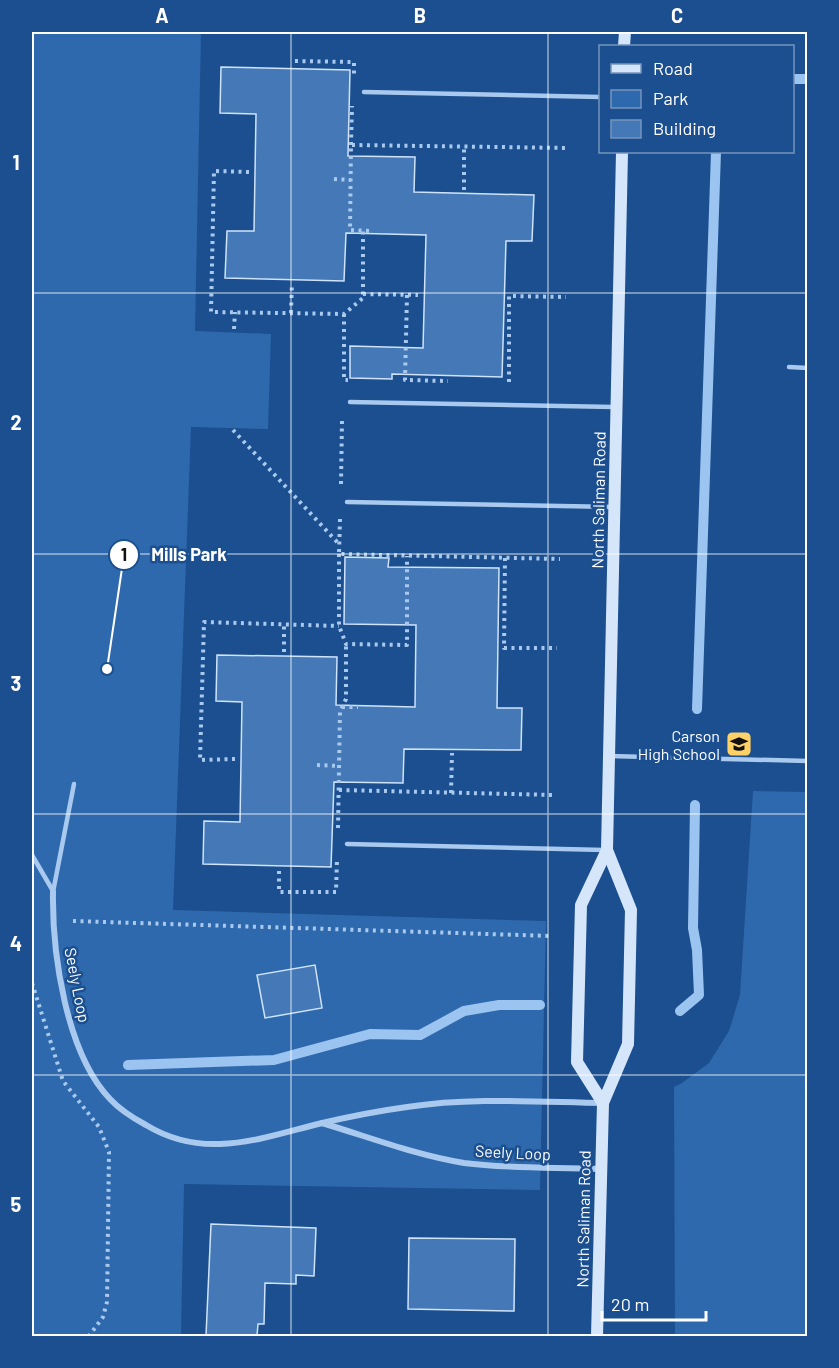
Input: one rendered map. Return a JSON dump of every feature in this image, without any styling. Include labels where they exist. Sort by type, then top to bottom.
[{"type":"main road","name":"North Saliman Road","points":[[597,1336],[603,1103],[628,1044],[631,921],[631,910],[608,850],[622,153]]},
{"type":"main road","name":"North Saliman Road","points":[[603,1103],[577,1062],[577,1052],[581,905],[608,850]]},
{"type":"street","name":"Seely Loop","points":[[53,892],[65,1005],[72,1028],[99,1085],[110,1099],[122,1110],[167,1136],[202,1144],[255,1140],[322,1123],[442,1102],[603,1103]]},
{"type":"street","name":"Seely Loop","points":[[322,1123],[423,1154],[461,1162],[483,1165],[601,1169]]},
{"type":"lane","points":[[364,92],[599,97]]},
{"type":"lane","points":[[789,367],[807,368]]},
{"type":"lane","points":[[350,402],[617,407]]},
{"type":"lane","points":[[347,502],[614,507]]},
{"type":"lane","points":[[609,756],[807,760]]},
{"type":"lane","name":"Seely Loop","points":[[53,892],[74,784]]},
{"type":"lane","points":[[347,844],[608,850]]},
{"type":"lane","name":"Seely Loop","points":[[32,855],[53,892]]},
{"type":"path","points":[[295,60],[354,62]]},
{"type":"path","points":[[369,231],[350,230],[351,145],[569,148]]},
{"type":"path","points":[[464,190],[465,146]]},
{"type":"path","points":[[249,172],[214,171],[211,312],[344,314],[363,298],[363,231]]},
{"type":"path","points":[[334,179],[351,180]]},
{"type":"path","points":[[291,313],[292,284]]},
{"type":"path","points":[[363,294],[418,295]]},
{"type":"path","points":[[405,380],[407,295]]},
{"type":"path","points":[[520,382],[508,382],[509,296],[566,297]]},
{"type":"path","points":[[234,329],[235,312]]},
{"type":"path","points":[[344,314],[344,380],[354,380]]},
{"type":"path","points":[[395,380],[451,381]]},
{"type":"path","points":[[233,430],[339,543]]},
{"type":"path","points":[[338,834],[340,711],[346,699],[346,644],[339,626],[339,554]]},
{"type":"path","points":[[346,644],[407,645],[407,556]]},
{"type":"path","points":[[505,558],[504,648],[557,648]]},
{"type":"path","points":[[235,759],[200,760],[204,622],[339,626]]},
{"type":"path","points":[[284,624],[284,652]]},
{"type":"path","points":[[342,707],[358,707]]},
{"type":"path","points":[[451,793],[452,753]]},
{"type":"path","points":[[317,765],[339,766]]},
{"type":"path","points":[[339,790],[554,795]]},
{"type":"path","points":[[279,871],[279,892],[336,892],[337,857]]},
{"type":"path","points":[[55,920],[552,936]]},
{"type":"path","points":[[32,983],[63,1081],[99,1127],[109,1152],[107,1302],[103,1317],[89,1336]]},
{"type":"green space","points":[[32,32],[201,32],[195,331],[271,334],[268,429],[191,427],[173,910],[546,921],[540,1190],[184,1184],[181,1336],[32,1336]]},
{"type":"green space","points":[[753,791],[807,792],[807,1336],[675,1336],[674,1087],[709,1063],[729,1031],[740,995]]},
{"type":"building","points":[[221,67],[350,70],[348,156],[415,157],[414,192],[534,195],[532,241],[506,241],[502,377],[392,374],[392,379],[350,378],[350,346],[423,348],[426,235],[346,233],[344,281],[225,278],[227,231],[254,231],[256,114],[220,113]]},
{"type":"building","points":[[345,557],[389,558],[388,567],[499,568],[497,708],[522,708],[521,750],[404,749],[403,783],[334,782],[331,867],[203,864],[204,821],[240,822],[242,702],[216,701],[217,655],[337,657],[336,705],[415,707],[416,625],[344,624]]},
{"type":"building","points":[[315,965],[322,1008],[265,1018],[257,975]]},
{"type":"building","points":[[211,1224],[316,1228],[314,1276],[296,1275],[296,1284],[265,1283],[264,1324],[258,1324],[257,1336],[206,1336]]},
{"type":"building","points":[[409,1238],[515,1239],[514,1311],[408,1309]]},
{"type":"waterway","points":[[794,79],[808,79]]},
{"type":"waterway","points":[[697,709],[716,153]]},
{"type":"waterway","points":[[680,1011],[699,995],[697,950],[693,928],[695,805]]},
{"type":"waterway","points":[[128,1065],[274,1060],[370,1034],[420,1035],[464,1011],[499,1005],[540,1005]]},
{"type":"place","name":"Mills Park","points":[[107,669]]},
{"type":"place","name":"Carson High School","points":[[739,744]]}]
